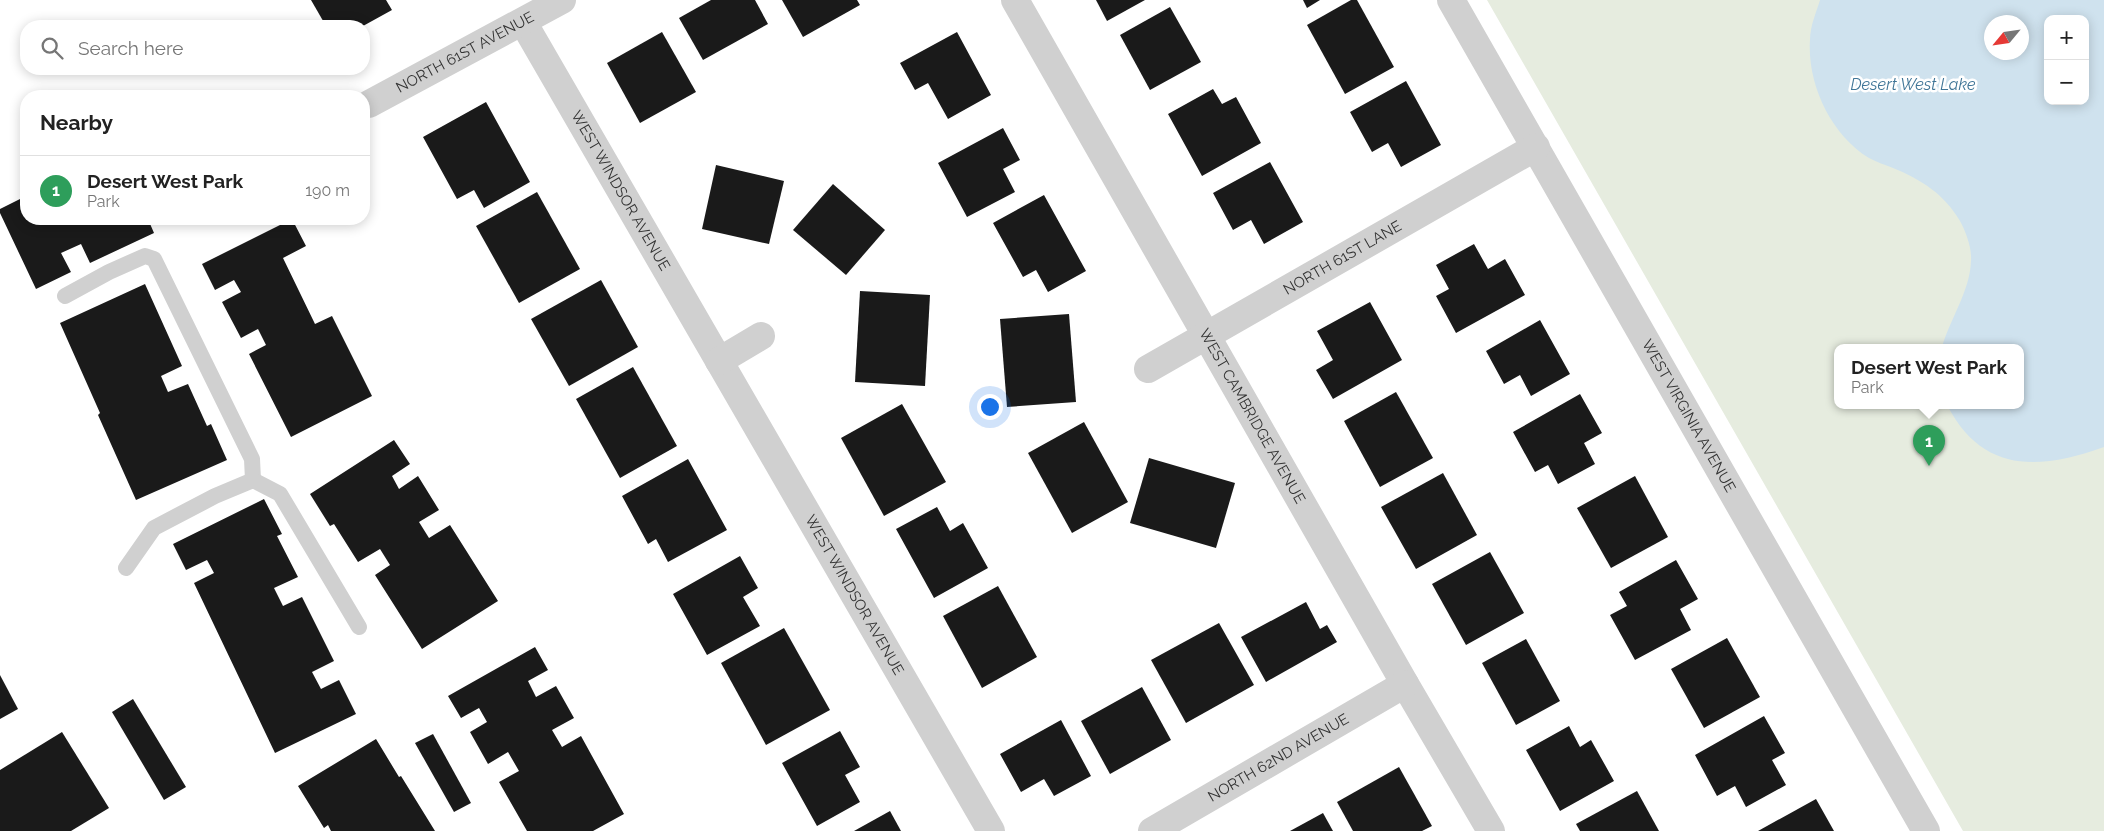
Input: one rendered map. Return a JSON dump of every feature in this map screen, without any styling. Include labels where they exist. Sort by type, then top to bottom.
[{"type":"street","name":"NORTH 61ST AVENUE","points":[[370,103],[562,0]]},
{"type":"street","name":"WEST CAMBRIDGE AVENUE","points":[[1015,0],[1405,684],[1491,831]]},
{"type":"street","name":"WEST VIRGINIA AVENUE","points":[[1451,0],[1926,831]]},
{"type":"street","name":"WEST WINDSOR AVENUE","points":[[523,22],[991,831]]},
{"type":"street","name":"NORTH 61ST LANE","points":[[1148,369],[1536,147]]},
{"type":"street","points":[[719,361],[761,336]]},
{"type":"street","name":"NORTH 62ND AVENUE","points":[[1152,831],[1405,684]]},
{"type":"lane","points":[[65,296],[108,272],[145,256],[154,259],[252,459],[253,480]]},
{"type":"lane","points":[[126,568],[154,528],[215,496],[253,480]]},
{"type":"lane","points":[[253,480],[280,494],[360,627]]},
{"type":"shaded area","points":[[1487,0],[2104,0],[2104,831],[1963,831]]},
{"type":"water","name":"Desert West Lake","points":[[1820,0],[2104,0],[2104,447],[2057,460],[2035,462],[2015,460],[1995,455],[1978,444],[1961,428],[1949,409],[2024,409],[2024,344],[1943,344],[1970,272],[1970,246],[1966,235],[1954,211],[1931,189],[1904,173],[1869,158],[1843,136],[1824,107],[1817,91],[1810,57],[1811,30]]},
{"type":"building","points":[[311,0],[386,0],[392,10],[370,22],[370,20],[323,20]]},
{"type":"building","points":[[711,0],[755,0],[768,24],[703,60],[679,18]]},
{"type":"building","points":[[782,0],[857,0],[860,5],[803,37]]},
{"type":"building","points":[[1096,0],[1145,0],[1107,21]]},
{"type":"building","points":[[1303,0],[1320,0],[1307,8]]},
{"type":"building","points":[[1351,0],[1357,0],[1394,67],[1345,94],[1307,25]]},
{"type":"building","points":[[1170,7],[1201,62],[1150,90],[1120,35]]},
{"type":"building","points":[[662,32],[696,92],[640,123],[607,63]]},
{"type":"building","points":[[957,32],[991,95],[948,119],[928,83],[915,90],[900,63]]},
{"type":"building","points":[[1406,81],[1441,145],[1401,167],[1388,143],[1372,152],[1350,112]]},
{"type":"building","points":[[1213,89],[1222,104],[1236,97],[1261,143],[1202,176],[1168,114]]},
{"type":"building","points":[[486,102],[530,182],[484,208],[474,190],[457,199],[423,137]]},
{"type":"building","points":[[1003,128],[1020,160],[1003,169],[1015,192],[967,217],[938,163]]},
{"type":"building","points":[[1270,162],[1303,222],[1264,244],[1251,220],[1233,230],[1213,193]]},
{"type":"building","points":[[716,165],[784,181],[769,244],[702,229]]},
{"type":"building","points":[[833,184],[885,230],[846,275],[793,230]]},
{"type":"building","points":[[537,192],[580,269],[519,303],[476,226]]},
{"type":"building","points":[[1044,195],[1086,271],[1048,292],[1036,270],[1023,277],[993,223]]},
{"type":"building","points":[[20,199],[20,225],[151,225],[154,233],[90,263],[81,244],[61,253],[71,272],[36,289],[0,213],[0,209]]},
{"type":"building","points":[[280,225],[295,225],[306,246],[283,258],[315,324],[332,316],[372,396],[291,437],[249,354],[266,345],[258,329],[241,338],[222,302],[241,292],[234,280],[215,290],[202,264]]},
{"type":"building","points":[[1474,244],[1488,269],[1505,259],[1525,295],[1456,333],[1436,296],[1449,289],[1436,265]]},
{"type":"building","points":[[601,280],[638,347],[569,386],[531,319]]},
{"type":"building","points":[[145,284],[182,366],[161,376],[168,392],[188,384],[207,426],[211,424],[227,460],[136,500],[60,323]]},
{"type":"building","points":[[860,291],[930,295],[925,386],[855,382]]},
{"type":"building","points":[[1370,302],[1402,360],[1333,399],[1316,370],[1333,360],[1317,331]]},
{"type":"building","points":[[1069,314],[1076,402],[1007,407],[1000,319]]},
{"type":"building","points":[[1540,320],[1570,374],[1531,396],[1520,375],[1504,384],[1486,351]]},
{"type":"building","points":[[633,367],[677,446],[620,478],[576,399]]},
{"type":"building","points":[[1396,392],[1433,458],[1380,487],[1344,421]]},
{"type":"building","points":[[1580,394],[1602,433],[1584,443],[1595,464],[1558,484],[1548,465],[1535,472],[1513,432]]},
{"type":"building","points":[[902,404],[946,482],[884,516],[841,438]]},
{"type":"building","points":[[1084,422],[1128,502],[1072,533],[1028,453]]},
{"type":"building","points":[[394,440],[410,464],[392,476],[399,489],[418,476],[439,510],[419,522],[429,538],[450,525],[498,601],[422,649],[375,575],[390,565],[380,549],[358,562],[334,524],[330,526],[310,494]]},
{"type":"building","points":[[1149,458],[1235,483],[1216,548],[1130,523]]},
{"type":"building","points":[[688,459],[727,530],[668,562],[656,539],[648,544],[622,496]]},
{"type":"building","points":[[1443,473],[1477,535],[1416,569],[1381,507]]},
{"type":"building","points":[[1635,476],[1668,537],[1611,568],[1577,508]]},
{"type":"building","points":[[264,499],[282,534],[277,536],[298,577],[274,588],[283,606],[302,597],[334,661],[312,672],[321,689],[339,680],[356,714],[275,753],[194,583],[214,573],[207,560],[186,570],[173,544]]},
{"type":"building","points":[[937,507],[950,531],[963,523],[988,568],[934,598],[896,529]]},
{"type":"building","points":[[1490,552],[1524,613],[1466,645],[1432,584]]},
{"type":"building","points":[[740,556],[758,588],[743,597],[760,626],[707,655],[673,594]]},
{"type":"building","points":[[1676,560],[1698,599],[1680,609],[1691,630],[1635,660],[1610,615],[1627,606],[1619,592]]},
{"type":"building","points":[[998,586],[1037,657],[982,688],[943,616]]},
{"type":"building","points":[[1306,602],[1320,629],[1327,625],[1337,642],[1266,682],[1241,637]]},
{"type":"building","points":[[1219,623],[1254,685],[1186,723],[1151,660]]},
{"type":"building","points":[[784,628],[830,710],[766,745],[721,663]]},
{"type":"building","points":[[1727,638],[1760,697],[1704,728],[1671,669]]},
{"type":"building","points":[[1526,639],[1560,701],[1516,725],[1482,663]]},
{"type":"building","points":[[535,647],[548,670],[528,681],[536,697],[556,686],[574,718],[552,730],[562,747],[581,736],[624,814],[593,831],[527,831],[499,782],[519,771],[508,752],[488,764],[470,732],[487,722],[479,708],[461,718],[448,696]]},
{"type":"building","points":[[0,675],[18,709],[0,719]]},
{"type":"building","points":[[1142,687],[1171,740],[1110,774],[1081,721]]},
{"type":"building","points":[[133,699],[186,787],[164,800],[112,712]]},
{"type":"building","points":[[1764,716],[1785,753],[1772,760],[1786,785],[1746,807],[1735,786],[1717,796],[1695,755]]},
{"type":"building","points":[[1061,720],[1091,776],[1054,796],[1044,779],[1021,792],[1000,754]]},
{"type":"building","points":[[1569,726],[1580,747],[1591,740],[1614,781],[1560,811],[1526,750]]},
{"type":"building","points":[[840,731],[860,767],[845,775],[860,802],[817,826],[782,763]]},
{"type":"building","points":[[62,732],[109,808],[71,831],[0,831],[0,770]]},
{"type":"building","points":[[433,734],[471,803],[454,812],[415,743]]},
{"type":"building","points":[[376,739],[435,831],[331,831],[328,825],[324,828],[298,786]]},
{"type":"building","points":[[1399,767],[1432,826],[1422,831],[1353,831],[1337,802]]},
{"type":"building","points":[[1637,791],[1659,831],[1580,831],[1576,824]]},
{"type":"building","points":[[1816,799],[1834,831],[1758,831]]},
{"type":"building","points":[[890,811],[901,831],[854,831]]},
{"type":"building","points":[[1323,813],[1333,831],[1290,831]]},
{"type":"place","name":"Desert West Park","points":[[1929,466]]}]
